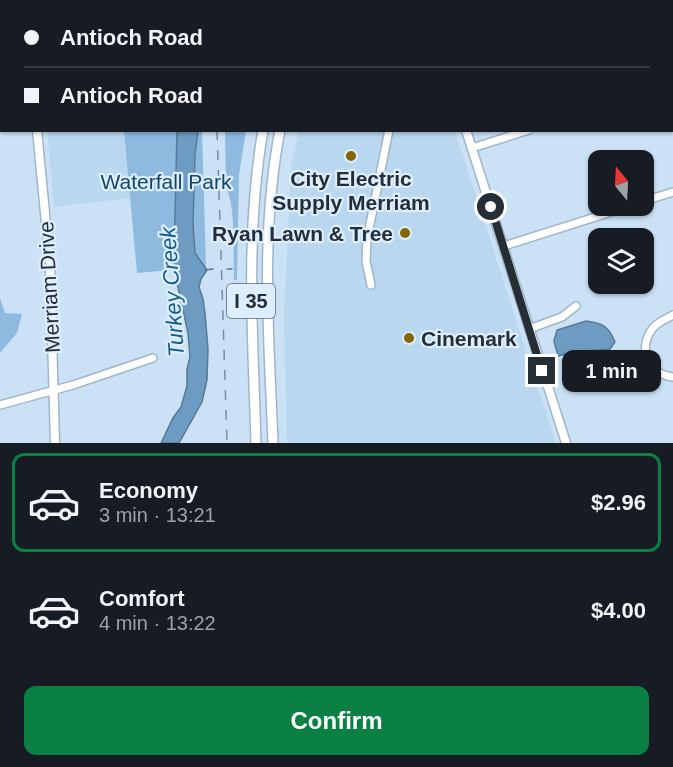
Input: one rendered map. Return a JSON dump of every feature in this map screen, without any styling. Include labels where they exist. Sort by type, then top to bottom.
[{"type":"highway","name":"I 35","points":[[256,443],[251,260],[256,178],[263,132]]},
{"type":"highway","name":"I 35","points":[[273,443],[267,249],[272,183],[280,132]]},
{"type":"main road","name":"Merriam Drive","points":[[37,132],[50,265],[55,443]]},
{"type":"main road","points":[[467,132],[566,443]]},
{"type":"street","points":[[371,285],[366,261],[367,239],[389,132]]},
{"type":"street","points":[[472,148],[523,132]]},
{"type":"street","points":[[654,198],[673,192]]},
{"type":"street","points":[[504,246],[598,216]]},
{"type":"street","points":[[529,329],[562,317],[576,306]]},
{"type":"street","points":[[673,315],[654,327],[645,347],[647,358],[654,370],[662,375],[673,377]]},
{"type":"street","points":[[0,405],[153,358]]},
{"type":"shaded area","points":[[47,132],[124,132],[130,198],[54,207]]},
{"type":"shaded area","name":"Turkey Creek","points":[[177,132],[198,132],[193,224],[195,253],[207,270],[199,287],[205,313],[208,349],[207,380],[202,402],[179,443],[161,443],[181,407],[187,386],[190,357],[188,333],[175,274]]},
{"type":"shaded area","points":[[299,132],[455,132],[556,443],[287,443],[284,316],[291,166]]},
{"type":"shaded area","points":[[586,321],[597,323],[608,329],[615,342],[610,349],[573,352],[558,356],[554,341],[557,330]]},
{"type":"green space","name":"Waterfall Park","points":[[124,132],[202,132],[206,267],[137,273]]},
{"type":"green space","points":[[225,132],[246,132],[239,175],[237,280],[234,280],[231,206],[226,188]]},
{"type":"green space","points":[[0,298],[5,313],[22,314],[17,333],[0,353]]},
{"type":"waterway","points":[[205,270],[213,269]]},
{"type":"waterway","points":[[227,269],[232,269]]},
{"type":"railway","points":[[217,132],[227,443]]},
{"type":"place","name":"City Electric Supply Merriam","points":[[351,156]]},
{"type":"place","name":"Ryan Lawn & Tree","points":[[405,233]]},
{"type":"place","name":"Cinemark","points":[[409,338]]},
{"type":"route","points":[[491,207],[542,371]]}]
